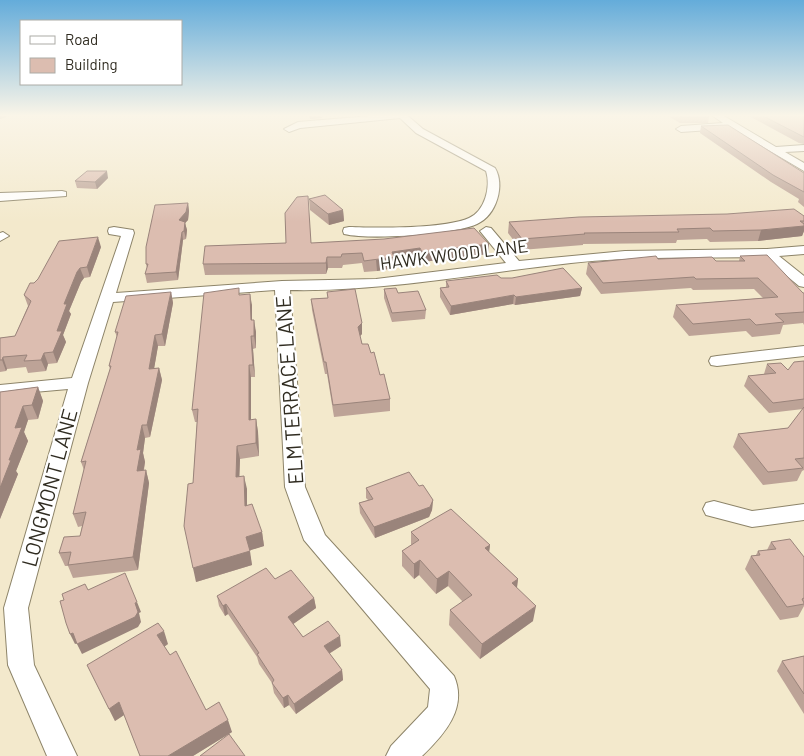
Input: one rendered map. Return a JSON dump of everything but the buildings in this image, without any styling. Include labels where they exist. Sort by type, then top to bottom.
[{"type":"street","points":[[349,231],[373,232],[443,226],[474,220],[485,210],[495,184],[491,170],[477,160],[459,151]]},
{"type":"street","points":[[777,151],[804,168]]},
{"type":"street","points":[[0,197],[62,194]]},
{"type":"street","name":"LONGMONT LANE","points":[[62,756],[21,665],[16,608],[79,383],[128,233],[114,230]]},
{"type":"street","points":[[486,231],[516,267]]},
{"type":"street","name":"HAWK WOOD LANE","points":[[108,298],[282,285],[318,286],[376,283],[572,259],[625,255],[767,253],[804,250]]},
{"type":"street","points":[[767,253],[804,283]]},
{"type":"street","name":"ELM TERRACE LANE","points":[[282,285],[295,486],[315,540],[444,685],[442,713],[424,735],[401,756]]},
{"type":"street","points":[[717,360],[804,351]]},
{"type":"street","points":[[0,390],[79,383]]},
{"type":"street","points":[[714,508],[752,519],[804,512]]}]
